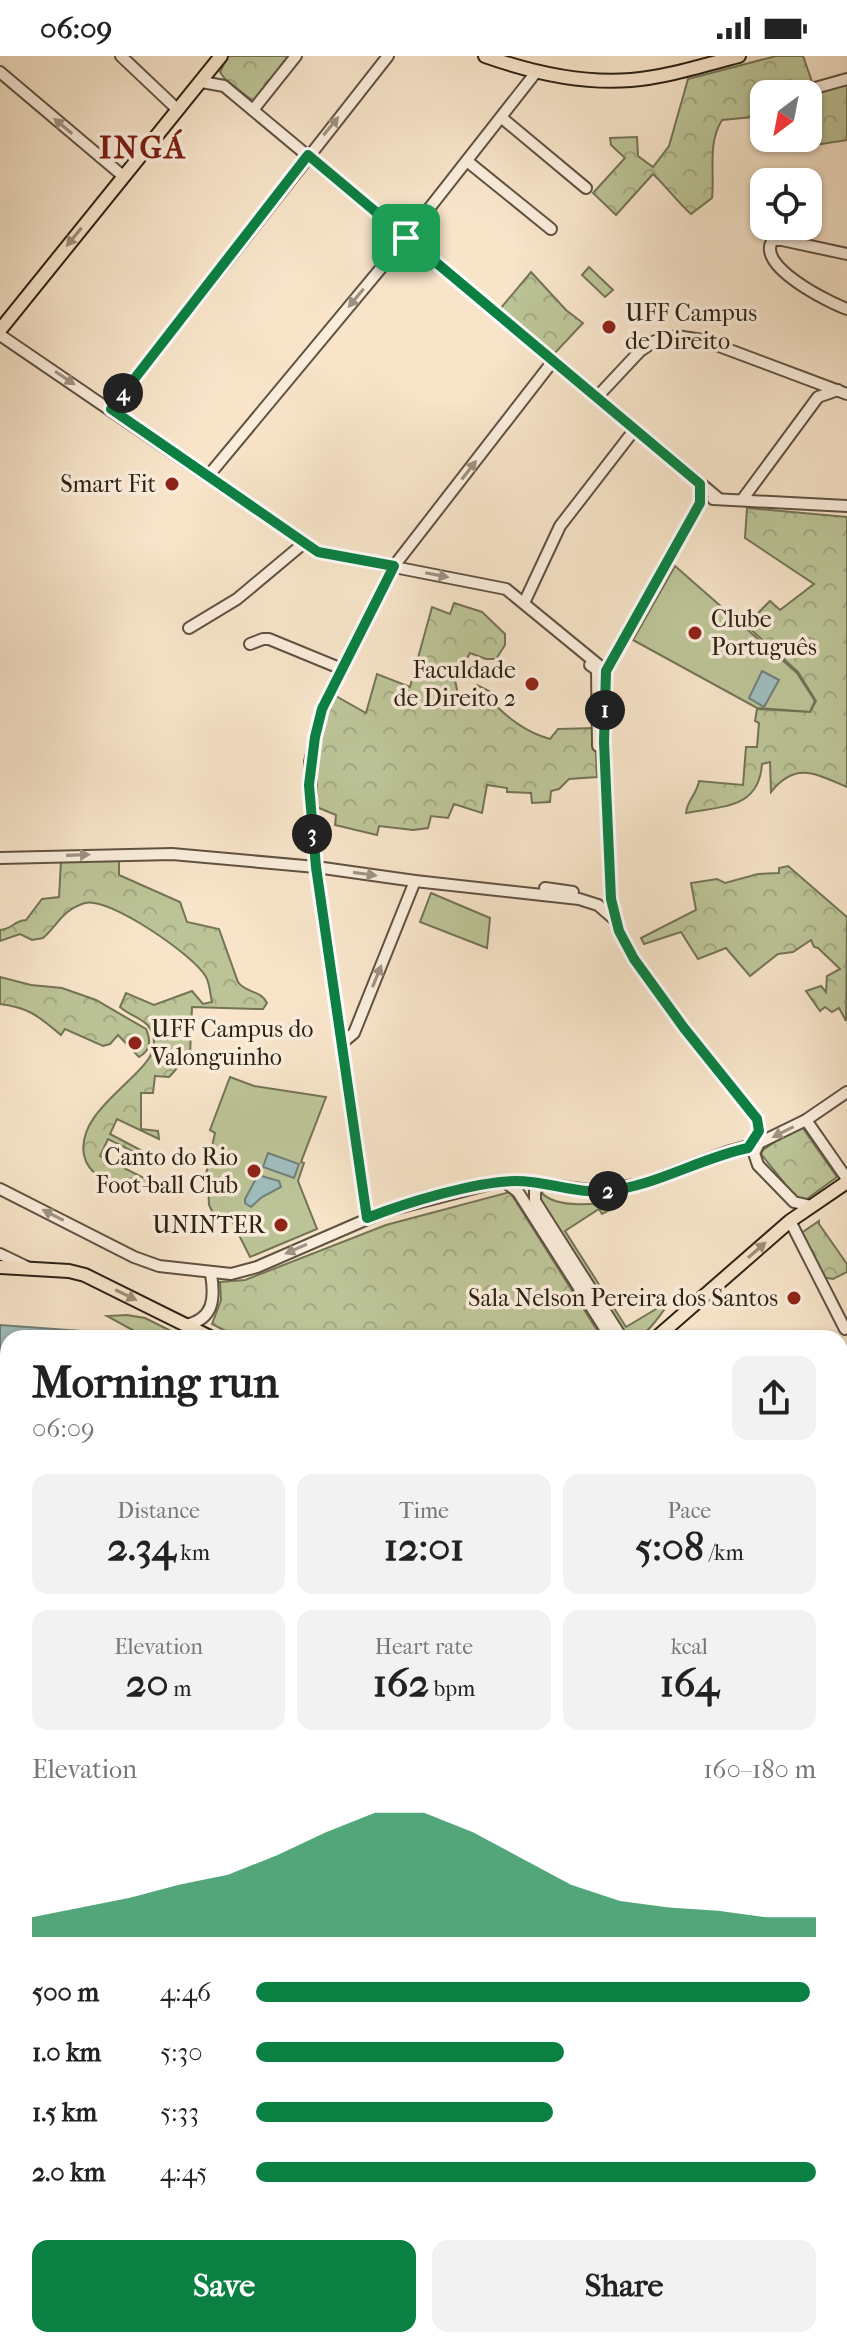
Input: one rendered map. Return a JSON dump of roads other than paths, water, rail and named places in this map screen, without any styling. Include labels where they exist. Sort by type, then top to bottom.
[{"type":"main road","points":[[485,56],[537,71],[604,81],[684,70],[739,56]]},
{"type":"main road","points":[[0,333],[220,58]]},
{"type":"main road","points":[[665,1330],[790,1221],[847,1181]]},
{"type":"main road","points":[[0,1267],[30,1267],[85,1275],[196,1330]]},
{"type":"street","points":[[121,56],[178,110]]},
{"type":"street","points":[[253,110],[296,56]]},
{"type":"street","points":[[111,409],[388,56]]},
{"type":"street","points":[[220,58],[217,71],[224,86],[718,498]]},
{"type":"street","points":[[209,475],[406,238],[537,71]]},
{"type":"street","points":[[0,72],[123,176]]},
{"type":"street","points":[[822,86],[847,79]]},
{"type":"street","points":[[202,82],[224,86]]},
{"type":"street","points":[[502,118],[586,188]]},
{"type":"street","points":[[467,161],[551,229]]},
{"type":"street","points":[[847,254],[788,240],[773,240],[769,246],[769,256],[778,266],[816,295],[847,309]]},
{"type":"street","points":[[0,333],[318,552],[506,589],[606,671]]},
{"type":"street","points":[[597,397],[640,351],[655,341],[676,336],[703,340],[843,392]]},
{"type":"street","points":[[367,1218],[316,867],[310,807],[310,762],[322,709],[394,566],[553,361]]},
{"type":"street","points":[[804,379],[818,397]]},
{"type":"street","points":[[742,500],[818,397],[843,392]]},
{"type":"street","points":[[524,603],[560,526],[635,429]]},
{"type":"street","points":[[700,484],[700,503],[606,671],[604,742],[608,873],[614,919],[626,946],[656,991],[757,1119],[759,1131],[748,1148]]},
{"type":"street","points":[[700,503],[718,498],[847,506]]},
{"type":"street","points":[[189,628],[237,599],[304,543]]},
{"type":"street","points":[[250,644],[269,639],[342,669]]},
{"type":"street","points":[[545,888],[584,894],[607,905],[596,710],[597,670],[560,642]]},
{"type":"street","points":[[0,858],[162,853],[316,867],[579,899],[598,905],[614,919]]},
{"type":"street","points":[[342,1043],[354,1033],[415,881]]},
{"type":"street","points":[[0,1189],[134,1257],[169,1269],[231,1274],[257,1267],[367,1218],[502,1181],[585,1191],[622,1189],[727,1152],[748,1148],[806,1120],[847,1092]]},
{"type":"street","points":[[806,1120],[847,1181]]},
{"type":"street","points":[[759,1143],[754,1153],[758,1165],[794,1202],[811,1206]]},
{"type":"street","points":[[502,1181],[518,1192],[606,1330]]},
{"type":"street","points":[[541,1184],[535,1191],[535,1201],[617,1330]]},
{"type":"street","points":[[790,1221],[835,1311],[847,1328]]},
{"type":"street","points":[[0,1254],[30,1267]]},
{"type":"street","points":[[186,1325],[202,1319],[210,1309],[213,1295],[211,1274]]},
{"type":"water","points":[[762,671],[779,680],[764,707],[749,698]]},
{"type":"water","points":[[268,1153],[299,1164],[294,1178],[263,1167]]},
{"type":"water","points":[[258,1175],[279,1181],[281,1187],[251,1207],[245,1199]]},
{"type":"water","points":[[0,1325],[68,1330],[0,1330]]},
{"type":"place","name":"UFF Campus de Direito","points":[[609,327]]},
{"type":"place","name":"Smart Fit","points":[[172,484]]},
{"type":"place","name":"Clube Português","points":[[695,633]]},
{"type":"place","name":"Faculdade de Direito 2","points":[[532,684]]},
{"type":"place","name":"UFF Campus do Valonguinho","points":[[135,1043]]},
{"type":"place","name":"Canto do Rio Foot-ball Club","points":[[254,1171]]},
{"type":"place","name":"UNINTER","points":[[281,1225]]},
{"type":"place","name":"Sala Nelson Pereira dos Santos","points":[[794,1298]]},
{"type":"district","name":"INGÁ","points":[[143,147]]}]
